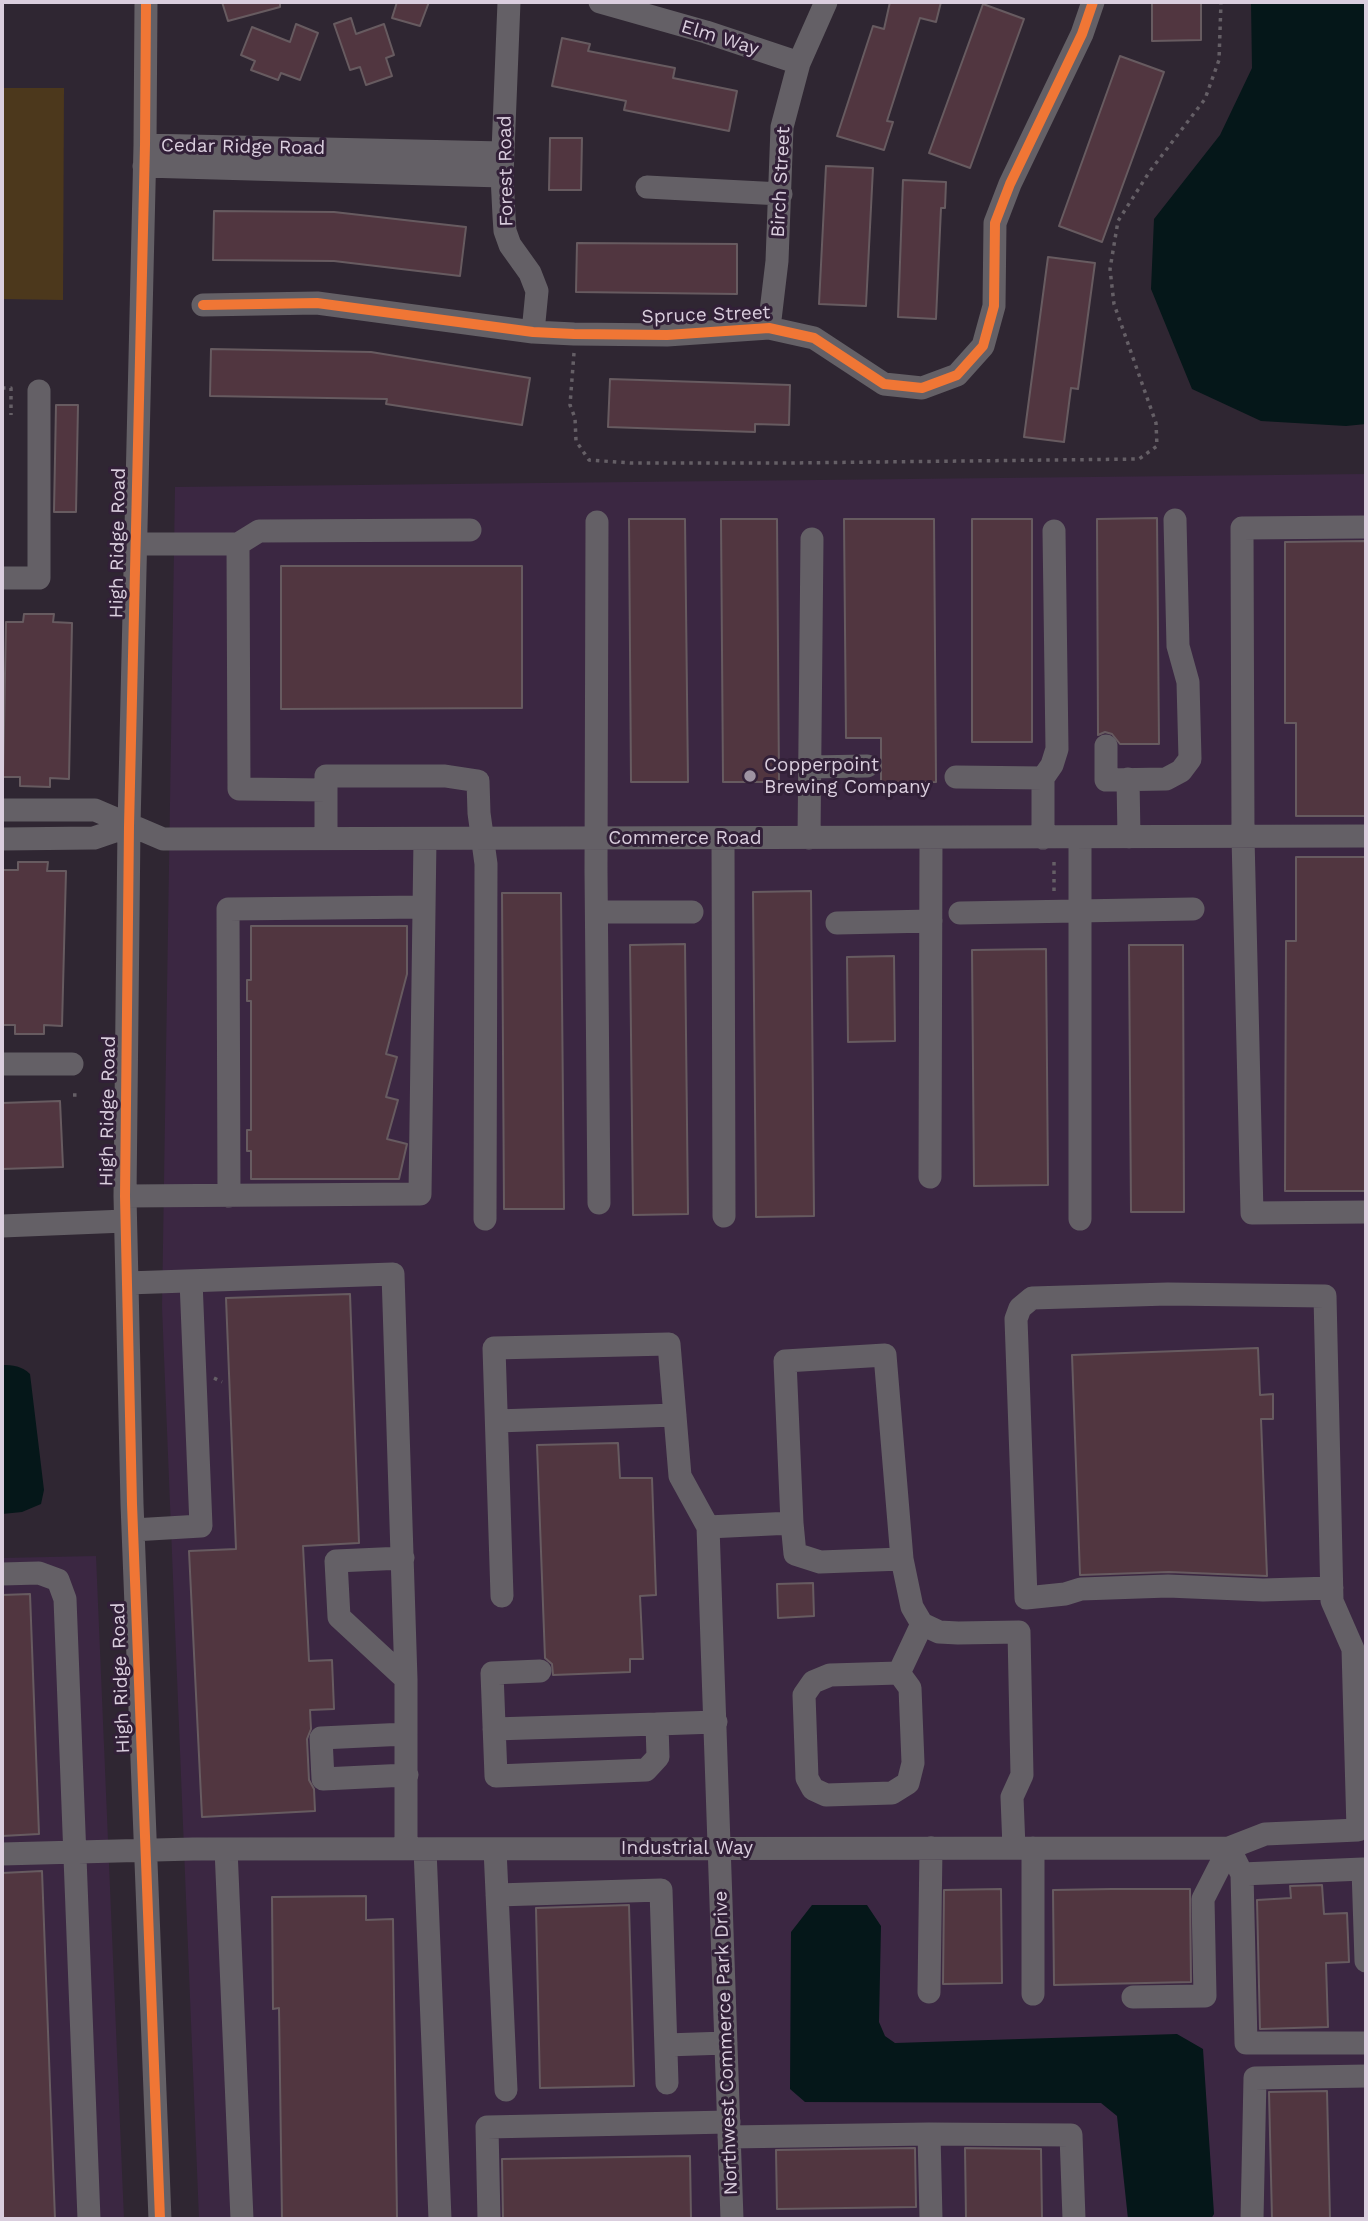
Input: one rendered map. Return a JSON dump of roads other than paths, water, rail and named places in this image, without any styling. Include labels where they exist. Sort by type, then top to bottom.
[{"type":"street","name":"High Ridge Road","points":[[146,2],[129,825],[125,1221],[133,1530],[160,2219]]},
{"type":"street","name":"Forest Road","points":[[509,2],[503,165],[505,231],[510,245],[530,273],[537,291],[533,332]]},
{"type":"street","name":"Elm Way","points":[[600,2],[706,32],[799,63]]},
{"type":"street","name":"Birch Street","points":[[769,328],[781,194],[782,127],[799,63],[826,2]]},
{"type":"street","name":"Spruce Street","points":[[203,304],[317,303],[533,332],[667,335],[769,328],[814,338],[884,384],[922,388],[957,375],[983,346],[994,306],[995,222],[1010,184],[1082,34],[1093,2]]},
{"type":"street","name":"Cedar Ridge Road","points":[[144,155],[503,165]]},
{"type":"street","points":[[647,187],[781,194]]},
{"type":"street","points":[[2,578],[39,578],[39,391]]},
{"type":"street","points":[[1106,746],[1106,780],[1166,779],[1181,771],[1190,759],[1188,682],[1178,646],[1175,520]]},
{"type":"street","points":[[597,522],[599,1203]]},
{"type":"street","points":[[1366,527],[1242,528],[1243,837],[1252,1213],[1366,1212]]},
{"type":"street","points":[[135,544],[238,544],[259,531],[470,530]]},
{"type":"street","points":[[1043,838],[1043,778],[1052,765],[1057,749],[1054,531]]},
{"type":"street","points":[[809,838],[812,539]]},
{"type":"street","points":[[238,544],[239,789],[326,790]]},
{"type":"street","points":[[809,767],[867,766]]},
{"type":"street","points":[[327,838],[326,776],[445,776],[478,781],[486,864],[485,1219]]},
{"type":"street","points":[[956,778],[1043,778]]},
{"type":"street","points":[[1128,779],[1129,837]]},
{"type":"street","name":"Commerce Road","points":[[2,810],[95,810],[163,839],[1366,836]]},
{"type":"street","points":[[2,839],[94,838],[129,825]]},
{"type":"street","points":[[723,838],[724,1216]]},
{"type":"street","points":[[930,1177],[931,838]]},
{"type":"street","points":[[1080,838],[1080,1219]]},
{"type":"street","points":[[125,1196],[420,1194],[425,839]]},
{"type":"street","points":[[229,1196],[228,909],[424,907]]},
{"type":"street","points":[[960,913],[1193,909]]},
{"type":"street","points":[[597,912],[692,912]]},
{"type":"street","points":[[837,923],[931,921]]},
{"type":"street","points":[[2,1064],[72,1063]]},
{"type":"street","points":[[2,1226],[125,1221]]},
{"type":"street","points":[[127,1283],[393,1274],[407,1775],[416,1849],[440,2219]]},
{"type":"street","points":[[133,1530],[201,1526],[191,1281]]},
{"type":"street","points":[[1133,1997],[1205,1996],[1203,1899],[1229,1848],[1265,1834],[1362,1830],[1353,1649],[1332,1601],[1332,1588],[1325,1296],[1168,1294],[1040,1297],[1025,1302],[1016,1319],[1026,1598],[1065,1594],[1081,1589],[1168,1586],[1263,1590],[1332,1588]]},
{"type":"street","points":[[502,1596],[494,1348],[669,1344],[680,1476],[708,1527],[792,1522]]},
{"type":"street","points":[[902,1559],[820,1562],[795,1554],[785,1361],[885,1355],[902,1559],[912,1607],[922,1625],[939,1632],[1019,1632],[1022,1775],[1012,1797],[1023,1848],[1033,1994]]},
{"type":"street","points":[[497,1422],[675,1415]]},
{"type":"street","name":"Northwest Commerce Park Drive","points":[[708,1527],[732,2219]]},
{"type":"street","points":[[402,1558],[336,1561],[339,1617],[406,1679]]},
{"type":"street","points":[[2,1574],[39,1573],[58,1580],[65,1599],[89,2219]]},
{"type":"street","points":[[899,1673],[922,1625]]},
{"type":"street","points":[[540,1671],[492,1673],[496,1776],[646,1770],[658,1757],[657,1724]]},
{"type":"street","points":[[899,1673],[910,1688],[913,1763],[908,1783],[892,1793],[826,1795],[813,1789],[807,1778],[804,1695],[813,1682],[830,1675],[899,1673]]},
{"type":"street","points":[[494,1729],[716,1721]]},
{"type":"street","points":[[407,1734],[321,1738],[323,1779],[407,1775]]},
{"type":"street","points":[[929,1992],[931,1848]]},
{"type":"street","points":[[1229,1848],[1242,1874],[1246,2043],[1366,2043]]},
{"type":"street","name":"Industrial Way","points":[[2,1854],[226,1849],[1229,1848]]},
{"type":"street","points":[[226,1849],[242,2219]]},
{"type":"street","points":[[495,1849],[506,2090]]},
{"type":"street","points":[[1242,1874],[1363,1869],[1366,1961]]},
{"type":"street","points":[[497,1895],[661,1890],[667,2083]]},
{"type":"street","points":[[666,2045],[726,2043]]},
{"type":"street","points":[[1252,2219],[1255,2078],[1366,2076]]},
{"type":"street","points":[[489,2219],[487,2127],[1071,2136],[1074,2219]]},
{"type":"street","points":[[929,2134],[931,2219]]},
{"type":"place","name":"Copperpoint Brewing Company","points":[[750,776]]}]
